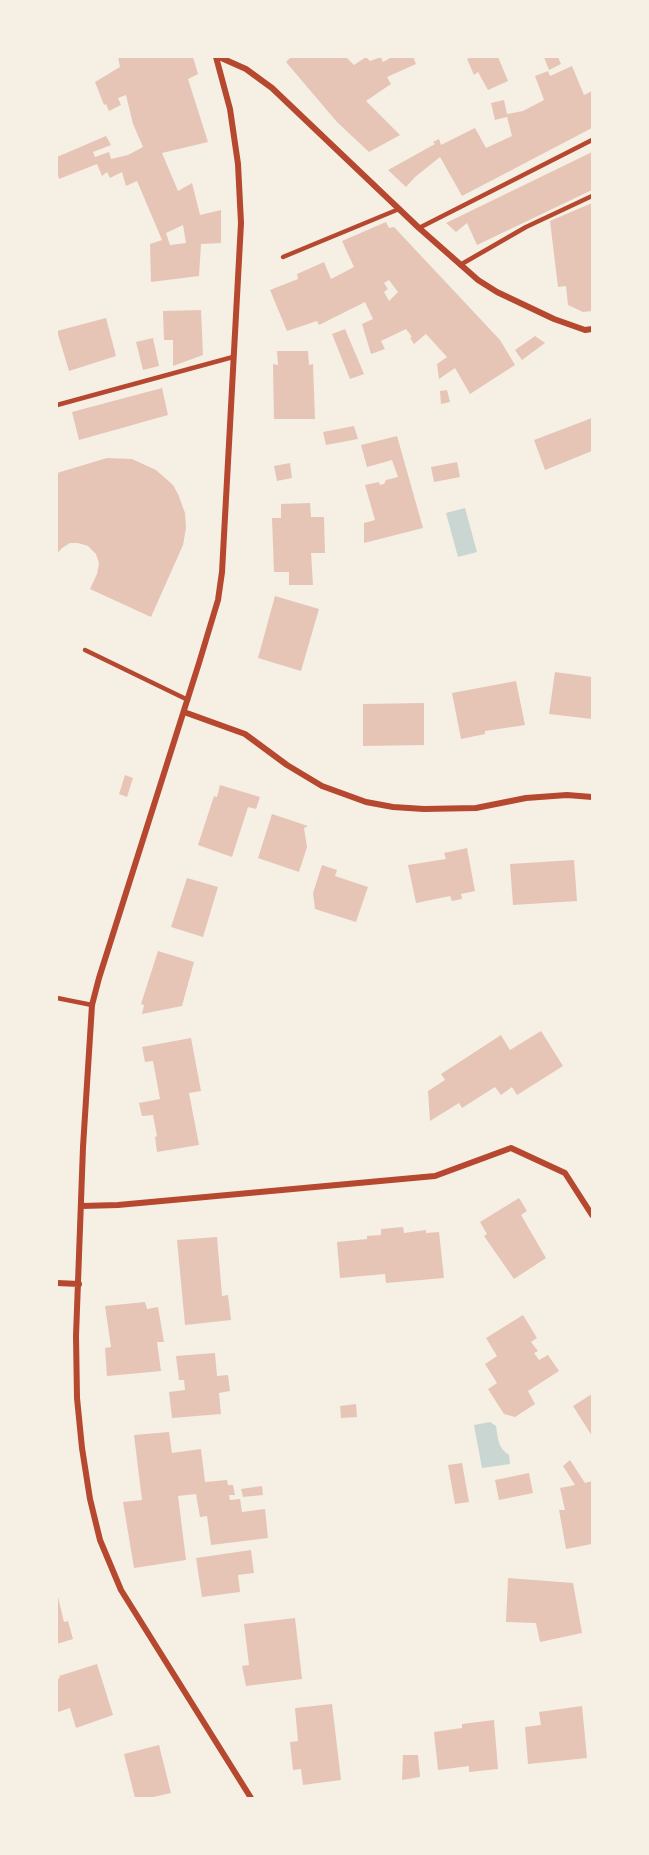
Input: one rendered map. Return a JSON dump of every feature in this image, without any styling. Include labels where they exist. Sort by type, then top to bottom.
[{"type":"street","points":[[218,57],[246,69],[272,88],[419,228],[478,280],[497,292],[554,319],[588,329]]},
{"type":"street","points":[[218,57],[230,109],[238,164],[241,223],[222,572],[218,600],[188,700],[92,1005],[83,1147],[76,1336],[77,1398],[90,1499],[100,1540],[121,1590],[251,1798]]},
{"type":"street","points":[[184,712],[244,734],[287,765],[322,786],[366,802],[424,810],[476,808],[526,798],[592,796]]},
{"type":"street","points":[[82,1206],[118,1205],[435,1176],[510,1148],[565,1173],[592,1215]]},
{"type":"street","points":[[57,1283],[79,1284]]},
{"type":"lane","points":[[419,228],[592,140]]},
{"type":"lane","points":[[460,265],[526,227],[592,196]]},
{"type":"lane","points":[[283,257],[399,209]]},
{"type":"lane","points":[[57,405],[233,357]]},
{"type":"lane","points":[[85,650],[188,700]]},
{"type":"lane","points":[[57,998],[92,1005]]},
{"type":"shaded area","points":[[465,508],[477,552],[458,557],[446,513]]},
{"type":"shaded area","points":[[490,1422],[496,1426],[499,1443],[509,1455],[510,1464],[482,1468],[474,1425]]},
{"type":"building","points":[[118,57],[193,57],[198,74],[188,79],[208,142],[162,153],[178,191],[192,183],[200,215],[221,210],[221,243],[201,244],[199,276],[151,282],[150,244],[162,240],[137,181],[126,186],[122,172],[110,178],[107,172],[102,176],[97,164],[59,179],[57,157],[106,136],[111,145],[93,152],[95,157],[109,152],[111,159],[128,155],[143,147],[133,124],[126,95],[118,98],[121,105],[109,111],[106,104],[104,105],[95,82],[120,67]],"holes":[[[183,225],[186,243],[170,245],[166,233]]]},
{"type":"building","points":[[291,57],[346,57],[354,65],[366,57],[370,61],[381,57],[383,62],[392,57],[416,57],[414,59],[416,64],[387,77],[391,84],[366,101],[400,135],[369,152],[337,122],[286,62]]},
{"type":"building","points":[[498,57],[508,81],[488,90],[478,72],[474,75],[467,59]]},
{"type":"building","points":[[544,57],[558,57],[561,64],[549,70]]},
{"type":"building","points":[[572,66],[584,95],[592,91],[592,128],[462,196],[440,157],[406,187],[388,170],[435,144],[433,142],[439,139],[441,145],[475,128],[486,148],[512,136],[507,117],[495,120],[491,103],[504,100],[507,114],[523,111],[544,100],[535,76],[548,71],[550,76]]},
{"type":"building","points":[[592,152],[592,190],[477,245],[467,223],[456,232],[446,223]]},
{"type":"building","points":[[592,203],[592,311],[583,312],[568,305],[566,286],[558,287],[550,221]]},
{"type":"building","points":[[386,222],[389,228],[394,227],[500,340],[515,365],[470,394],[455,368],[439,379],[437,364],[447,357],[426,334],[414,344],[406,329],[381,341],[385,349],[371,354],[362,324],[373,319],[365,302],[319,325],[317,321],[287,331],[270,290],[298,279],[297,274],[324,262],[331,279],[354,267],[342,241]],"holes":[[[389,280],[398,292],[389,301],[384,292],[388,289],[384,283]]]},
{"type":"building","points":[[201,310],[203,355],[173,366],[173,340],[164,340],[163,311]]},
{"type":"building","points":[[106,318],[116,356],[69,371],[57,331]]},
{"type":"building","points":[[345,329],[364,374],[350,379],[332,334]]},
{"type":"building","points":[[535,336],[545,343],[522,360],[515,350]]},
{"type":"building","points":[[153,338],[159,366],[143,370],[136,342]]},
{"type":"building","points":[[277,351],[308,351],[309,365],[313,364],[315,419],[274,419],[273,364],[278,365]]},
{"type":"building","points":[[162,388],[168,415],[79,440],[72,412]]},
{"type":"building","points":[[447,390],[450,402],[441,404],[440,391]]},
{"type":"building","points":[[592,418],[592,451],[545,470],[534,440]]},
{"type":"building","points":[[354,426],[358,439],[326,445],[323,432]]},
{"type":"building","points":[[397,436],[423,528],[364,543],[364,523],[375,520],[365,485],[379,482],[380,485],[386,480],[398,477],[392,460],[367,467],[361,445]]},
{"type":"building","points":[[107,458],[132,459],[156,470],[173,485],[185,513],[186,528],[183,545],[151,617],[90,589],[99,563],[96,554],[88,546],[70,543],[57,554],[57,473]]},
{"type":"building","points":[[457,462],[460,477],[434,482],[431,467]]},
{"type":"building","points":[[290,463],[292,478],[277,481],[274,466]]},
{"type":"building","points":[[310,503],[311,517],[324,517],[325,553],[311,553],[313,585],[289,585],[289,572],[274,572],[272,518],[281,518],[281,504]]},
{"type":"building","points":[[275,596],[319,609],[301,671],[258,658]]},
{"type":"building","points":[[555,672],[592,677],[592,719],[549,714]]},
{"type":"building","points":[[516,681],[525,725],[485,731],[485,734],[461,739],[452,693]]},
{"type":"building","points":[[424,703],[424,745],[363,746],[363,704]]},
{"type":"building","points":[[125,775],[133,778],[127,797],[119,794]]},
{"type":"building","points":[[220,785],[260,797],[256,809],[248,807],[232,857],[198,845],[214,796],[217,797]]},
{"type":"building","points":[[272,814],[308,826],[304,828],[307,847],[299,872],[258,858]]},
{"type":"building","points":[[467,848],[475,891],[461,894],[462,899],[452,901],[450,896],[416,903],[408,865],[446,859],[444,853]]},
{"type":"building","points":[[574,860],[577,901],[513,905],[510,864]]},
{"type":"building","points":[[322,865],[337,870],[335,876],[368,887],[356,922],[315,909],[313,893]]},
{"type":"building","points":[[187,878],[218,887],[203,937],[171,927]]},
{"type":"building","points":[[158,951],[194,962],[182,1006],[142,1014],[144,1005],[141,1004]]},
{"type":"building","points":[[541,1031],[563,1066],[517,1095],[512,1087],[501,1095],[495,1087],[462,1108],[459,1103],[430,1121],[428,1091],[445,1080],[441,1074],[501,1035],[510,1050]]},
{"type":"building","points":[[191,1038],[201,1091],[189,1093],[199,1145],[157,1152],[153,1115],[142,1116],[139,1103],[160,1099],[153,1061],[145,1062],[142,1047]]},
{"type":"building","points":[[519,1198],[527,1211],[521,1215],[546,1258],[514,1279],[484,1236],[487,1234],[480,1222]]},
{"type":"building","points":[[403,1227],[404,1233],[426,1230],[426,1233],[439,1232],[444,1278],[386,1283],[385,1274],[340,1278],[337,1242],[367,1239],[367,1236],[381,1235],[381,1229]]},
{"type":"building","points":[[217,1237],[222,1296],[228,1295],[231,1320],[185,1325],[177,1240]]},
{"type":"building","points":[[145,1302],[147,1309],[158,1307],[164,1342],[157,1342],[161,1371],[107,1376],[105,1348],[111,1347],[105,1306]]},
{"type":"building","points":[[523,1315],[537,1338],[531,1342],[538,1351],[534,1353],[539,1360],[548,1355],[559,1371],[528,1391],[535,1404],[515,1417],[504,1414],[488,1389],[497,1383],[485,1364],[497,1356],[486,1338]]},
{"type":"building","points":[[215,1353],[217,1376],[228,1375],[230,1391],[219,1393],[221,1414],[172,1418],[169,1392],[185,1390],[184,1380],[179,1380],[176,1356]]},
{"type":"building","points":[[592,1394],[592,1436],[573,1406]]},
{"type":"building","points":[[356,1404],[357,1417],[341,1418],[340,1406]]},
{"type":"building","points":[[169,1432],[172,1453],[201,1449],[205,1482],[227,1480],[228,1485],[233,1485],[235,1495],[229,1495],[230,1500],[240,1499],[242,1512],[265,1509],[268,1538],[211,1545],[207,1516],[200,1517],[196,1494],[178,1496],[186,1560],[134,1568],[123,1502],[142,1500],[134,1435]]},
{"type":"building","points":[[570,1460],[585,1483],[592,1481],[592,1544],[566,1549],[559,1510],[565,1510],[560,1488],[575,1485],[563,1466]]},
{"type":"building","points":[[462,1463],[469,1502],[455,1504],[448,1465]]},
{"type":"building","points":[[529,1473],[533,1493],[499,1500],[495,1480]]},
{"type":"building","points":[[262,1486],[263,1495],[243,1497],[241,1489]]},
{"type":"building","points":[[251,1550],[254,1573],[238,1575],[240,1592],[202,1597],[196,1558]]},
{"type":"building","points":[[508,1578],[573,1583],[582,1633],[540,1642],[536,1623],[506,1622]]},
{"type":"building","points":[[58,1597],[64,1622],[68,1621],[73,1639],[57,1644]]},
{"type":"building","points":[[295,1618],[302,1679],[246,1686],[242,1666],[249,1665],[244,1624]]},
{"type":"building","points":[[97,1664],[113,1715],[76,1728],[70,1708],[58,1712],[57,1679],[60,1678],[59,1676]]},
{"type":"building","points":[[332,1704],[341,1780],[303,1785],[301,1769],[293,1770],[290,1742],[298,1741],[295,1708]]},
{"type":"building","points":[[582,1706],[587,1758],[528,1764],[525,1727],[541,1725],[539,1712]]},
{"type":"building","points":[[494,1720],[498,1769],[469,1772],[469,1766],[438,1770],[434,1732],[462,1728],[462,1724]]},
{"type":"building","points":[[159,1745],[171,1793],[149,1798],[135,1798],[124,1754]]},
{"type":"building","points":[[403,1755],[418,1755],[420,1777],[402,1780]]}]
